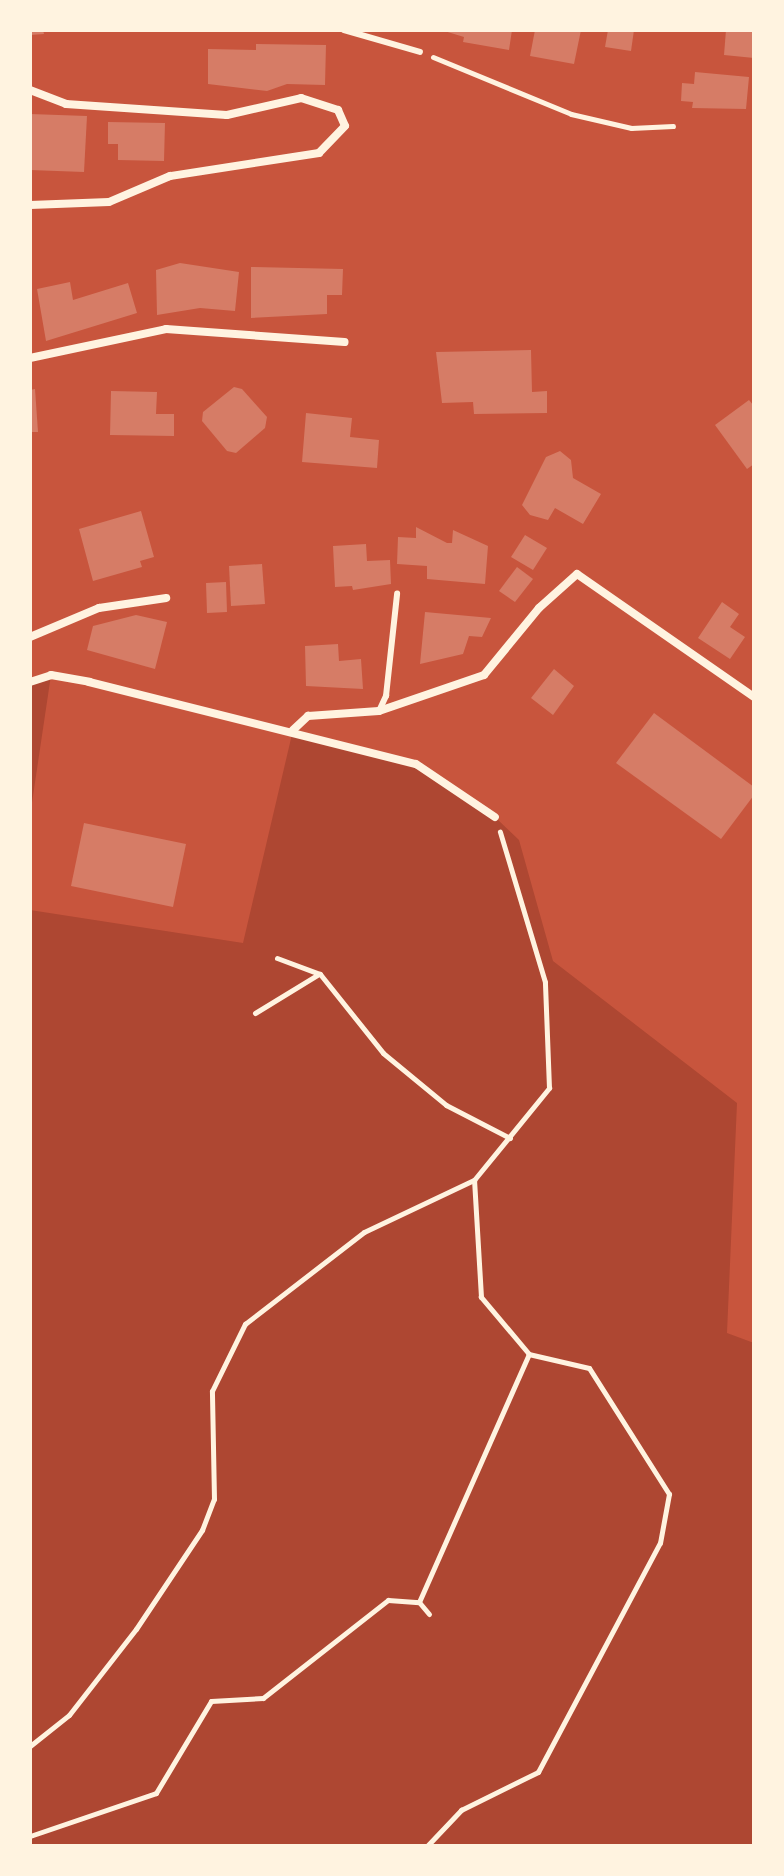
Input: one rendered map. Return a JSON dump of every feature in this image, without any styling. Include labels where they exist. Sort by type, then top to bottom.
[{"type":"street","points":[[30,90],[66,104],[227,115],[301,98],[338,110],[345,126],[319,153],[170,176],[109,202],[30,205]]},
{"type":"street","points":[[30,358],[166,329],[345,342]]},
{"type":"street","points":[[293,730],[308,716],[379,711],[484,675],[539,608],[577,574],[754,697]]},
{"type":"street","points":[[30,637],[99,608],[166,598]]},
{"type":"street","points":[[30,682],[51,675],[89,682],[293,730],[416,764],[495,817]]},
{"type":"lane","points":[[344,30],[420,52]]},
{"type":"lane","points":[[379,711],[386,696],[397,594]]},
{"type":"path","points":[[420,52],[571,114],[631,128],[673,126]]},
{"type":"path","points":[[30,1746],[69,1715],[136,1629],[202,1530],[214,1499],[212,1391],[245,1324],[364,1232],[474,1180],[549,1088],[545,982],[495,817]]},
{"type":"path","points":[[277,958],[320,974],[383,1053],[446,1105],[510,1138]]},
{"type":"path","points":[[255,1013],[320,974]]},
{"type":"path","points":[[427,1846],[461,1810],[538,1772],[660,1543],[669,1494],[589,1368],[529,1354],[481,1297],[474,1180]]},
{"type":"path","points":[[419,1602],[529,1354]]},
{"type":"path","points":[[30,1836],[156,1793],[211,1701],[263,1698],[388,1600],[419,1602],[429,1614]]},
{"type":"shaded area","points":[[51,675],[30,816],[30,682]]},
{"type":"shaded area","points":[[293,730],[416,764],[495,817],[519,840],[553,961],[737,1103],[727,1333],[754,1343],[754,1846],[30,1846],[30,910],[243,943]]},
{"type":"building","points":[[30,30],[43,30],[44,34],[30,35]]},
{"type":"building","points":[[441,30],[512,30],[509,50],[463,42],[464,37]]},
{"type":"building","points":[[535,30],[581,30],[574,64],[530,56]]},
{"type":"building","points":[[608,30],[634,30],[631,51],[605,47]]},
{"type":"building","points":[[726,30],[754,30],[754,58],[724,55]]},
{"type":"building","points":[[256,44],[326,45],[325,85],[287,84],[267,91],[208,84],[208,49],[256,50]]},
{"type":"building","points":[[695,72],[749,77],[746,109],[692,108],[693,102],[681,101],[682,83],[694,84]]},
{"type":"building","points":[[30,114],[87,116],[84,172],[30,170]]},
{"type":"building","points":[[108,122],[165,123],[164,161],[118,160],[118,144],[108,144]]},
{"type":"building","points":[[180,263],[239,272],[235,311],[200,308],[157,315],[156,270]]},
{"type":"building","points":[[251,267],[343,269],[342,295],[327,295],[327,314],[251,318]]},
{"type":"building","points":[[70,282],[73,300],[128,283],[137,313],[46,341],[37,289]]},
{"type":"building","points":[[531,350],[532,392],[547,391],[547,413],[474,414],[473,402],[442,403],[436,352]]},
{"type":"building","points":[[234,387],[242,389],[267,417],[265,428],[236,453],[227,451],[202,421],[203,412]]},
{"type":"building","points":[[35,389],[38,432],[30,432],[30,390]]},
{"type":"building","points":[[111,391],[157,392],[156,414],[174,414],[174,436],[110,435]]},
{"type":"building","points":[[749,400],[754,406],[754,464],[747,469],[715,425]]},
{"type":"building","points":[[306,413],[352,418],[350,437],[379,440],[377,468],[302,462]]},
{"type":"building","points":[[560,451],[571,460],[573,478],[601,494],[583,524],[555,508],[548,520],[530,515],[522,505],[546,457]]},
{"type":"building","points":[[141,511],[154,557],[140,561],[142,567],[93,581],[79,529]]},
{"type":"building","points":[[416,527],[447,543],[452,543],[453,530],[488,546],[485,584],[427,579],[427,566],[397,564],[398,537],[416,538]]},
{"type":"building","points":[[525,535],[547,548],[533,570],[511,557]]},
{"type":"building","points":[[366,544],[367,561],[390,560],[391,584],[353,590],[352,586],[335,587],[333,546]]},
{"type":"building","points":[[262,564],[265,604],[231,606],[229,566]]},
{"type":"building","points":[[517,567],[533,579],[515,602],[499,591]]},
{"type":"building","points":[[226,582],[227,612],[207,613],[206,583]]},
{"type":"building","points":[[722,602],[739,614],[730,627],[745,637],[730,659],[698,638]]},
{"type":"building","points":[[425,612],[491,618],[482,637],[469,636],[463,654],[420,664]]},
{"type":"building","points":[[136,615],[167,622],[155,669],[87,650],[93,626]]},
{"type":"building","points":[[338,644],[339,661],[361,659],[363,689],[306,686],[305,646]]},
{"type":"building","points":[[554,669],[574,686],[553,715],[531,698]]},
{"type":"building","points":[[654,713],[754,787],[754,795],[721,839],[616,763]]},
{"type":"building","points":[[84,823],[186,844],[173,907],[71,886]]}]
